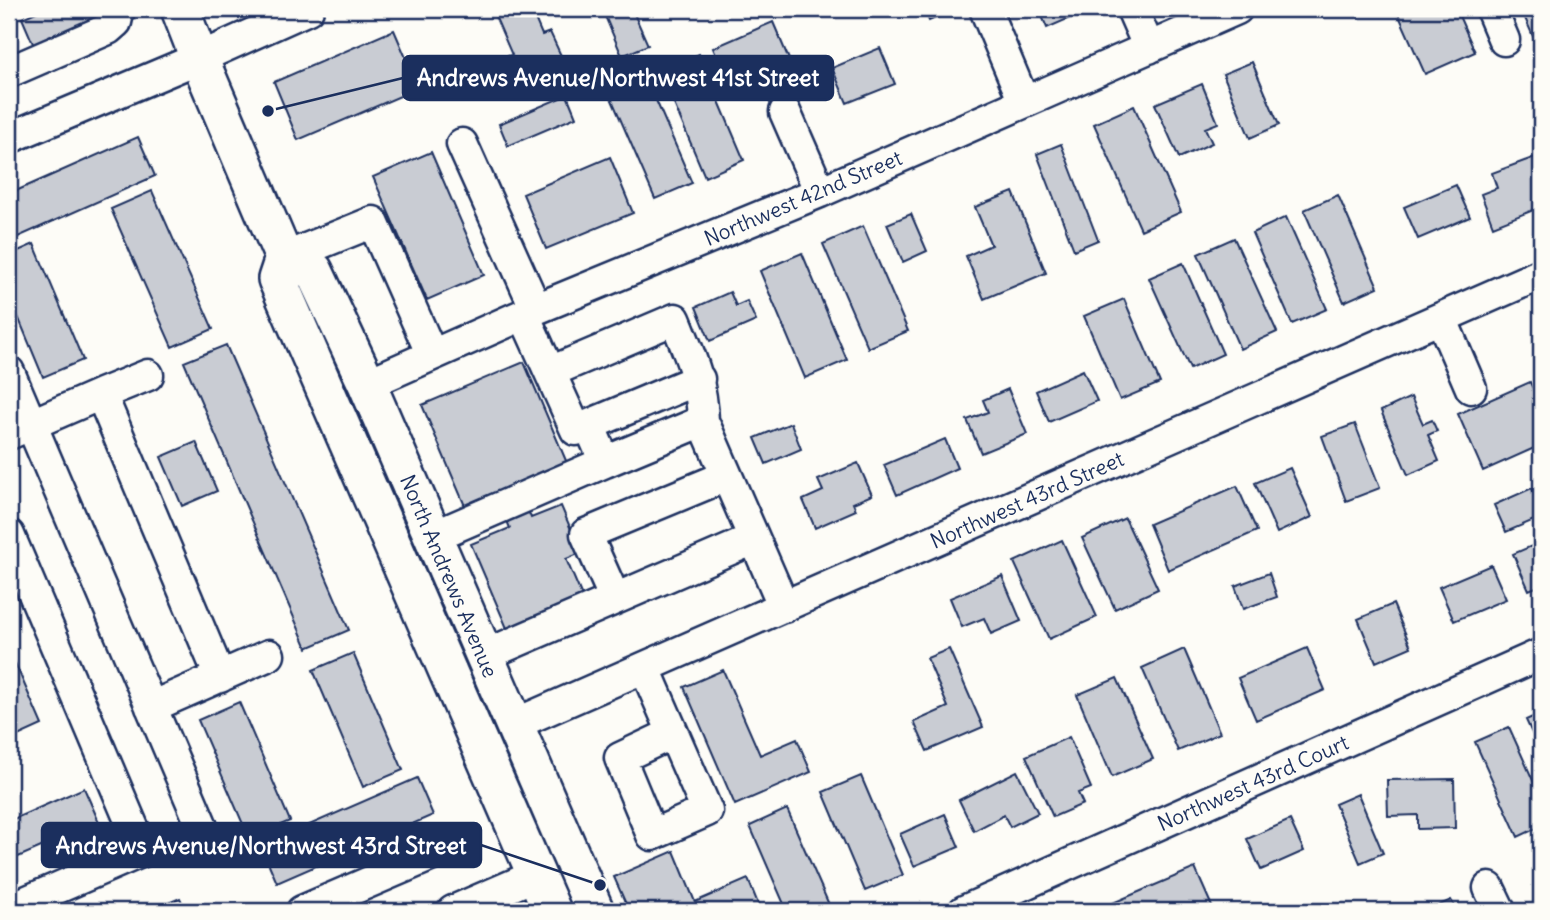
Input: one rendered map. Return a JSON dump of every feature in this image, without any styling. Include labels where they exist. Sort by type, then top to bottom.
[{"type":"main road","name":"North Andrews Avenue","points":[[180,9],[198,58],[284,258],[277,279],[552,911]]},
{"type":"main road","name":"North Andrews Avenue","points":[[284,258],[314,271],[367,384],[595,911]]},
{"type":"main road","points":[[463,703],[498,721],[513,725]]},
{"type":"street","points":[[9,72],[108,29],[116,22],[119,9]]},
{"type":"street","points":[[11,129],[198,58],[264,16],[308,9]]},
{"type":"street","points":[[985,9],[1024,102]]},
{"type":"street","points":[[1132,9],[1149,48]]},
{"type":"street","name":"Northwest 42nd Street","points":[[367,384],[530,312],[820,192],[1237,9]]},
{"type":"street","points":[[1491,9],[1504,40]]},
{"type":"street","points":[[785,112],[820,192]]},
{"type":"street","points":[[462,144],[530,312],[550,372],[576,430],[699,379]]},
{"type":"street","points":[[284,258],[373,222],[432,355]]},
{"type":"street","name":"Northwest 43rd Street","points":[[513,725],[1541,274]]},
{"type":"street","points":[[1441,318],[1471,388]]},
{"type":"street","points":[[550,372],[675,319],[699,379],[702,421],[784,607]]},
{"type":"street","points":[[9,372],[20,429],[151,707],[212,850]]},
{"type":"street","points":[[20,429],[148,375]]},
{"type":"street","points":[[102,394],[219,677]]},
{"type":"street","points":[[432,537],[702,421]]},
{"type":"street","points":[[589,425],[605,463]]},
{"type":"street","points":[[615,599],[586,534],[726,476]]},
{"type":"street","points":[[9,535],[143,851],[9,909]]},
{"type":"street","points":[[483,656],[754,539]]},
{"type":"street","name":"Northwest 43rd Court","points":[[964,911],[1541,654]]},
{"type":"street","points":[[151,707],[269,655]]},
{"type":"street","points":[[645,668],[673,733]]},
{"type":"street","points":[[302,911],[444,850]]},
{"type":"street","points":[[453,911],[536,875]]},
{"type":"building","points":[[43,9],[99,9],[105,24],[37,53],[22,18]]},
{"type":"building","points":[[492,9],[531,9],[542,35],[550,32],[563,60],[518,80],[508,56],[512,55]]},
{"type":"building","points":[[602,9],[632,9],[648,45],[622,56]]},
{"type":"building","points":[[924,9],[957,9],[929,21]]},
{"type":"building","points":[[1039,9],[1077,9],[1079,14],[1047,28]]},
{"type":"building","points":[[1396,9],[1456,9],[1475,52],[1425,74]]},
{"type":"building","points":[[1521,9],[1541,9],[1539,50]]},
{"type":"building","points":[[773,22],[805,97],[773,110],[759,76],[730,89],[713,48]]},
{"type":"building","points":[[394,30],[419,88],[298,140],[274,82]]},
{"type":"building","points":[[880,48],[895,84],[847,103],[832,68]]},
{"type":"building","points":[[699,54],[744,160],[705,177],[669,92],[655,98],[692,183],[655,199],[609,93]]},
{"type":"building","points":[[1252,62],[1279,125],[1250,138],[1223,74]]},
{"type":"building","points":[[1202,84],[1218,123],[1205,128],[1212,143],[1179,158],[1155,104]]},
{"type":"building","points":[[567,95],[576,117],[508,146],[499,124]]},
{"type":"building","points":[[1134,106],[1181,212],[1141,230],[1094,124]]},
{"type":"building","points":[[138,137],[155,176],[9,241],[9,194]]},
{"type":"building","points":[[1061,144],[1098,240],[1074,250],[1037,154]]},
{"type":"building","points":[[431,152],[484,275],[427,300],[373,177]]},
{"type":"building","points":[[610,157],[633,213],[546,249],[523,194]]},
{"type":"building","points":[[1535,157],[1541,174],[1541,207],[1493,226],[1481,194],[1497,188],[1492,173]]},
{"type":"building","points":[[1456,185],[1470,217],[1418,239],[1404,207]]},
{"type":"building","points":[[152,191],[213,329],[172,347],[111,209]]},
{"type":"building","points":[[1013,192],[1046,273],[984,299],[966,256],[991,245],[975,207]]},
{"type":"building","points":[[1338,195],[1378,287],[1344,302],[1304,210]]},
{"type":"building","points":[[911,214],[927,251],[903,262],[887,224]]},
{"type":"building","points":[[1286,217],[1327,309],[1292,324],[1252,233]]},
{"type":"building","points":[[863,226],[908,331],[868,348],[823,244]]},
{"type":"building","points":[[1234,238],[1277,332],[1240,349],[1198,254]]},
{"type":"building","points":[[34,244],[83,360],[43,377],[9,295],[9,255]]},
{"type":"building","points":[[802,253],[847,360],[805,378],[760,271]]},
{"type":"building","points":[[1183,263],[1223,354],[1190,369],[1149,278]]},
{"type":"building","points":[[730,292],[736,306],[747,301],[756,321],[710,341],[696,307]]},
{"type":"building","points":[[1124,299],[1160,383],[1120,400],[1084,316]]},
{"type":"building","points":[[226,345],[349,630],[307,648],[184,362]]},
{"type":"building","points":[[524,362],[567,463],[517,484],[531,518],[561,506],[581,553],[566,559],[587,608],[512,640],[471,544],[510,528],[495,493],[465,506],[422,405]]},
{"type":"building","points":[[1083,370],[1097,401],[1049,422],[1036,391]]},
{"type":"building","points":[[1530,382],[1541,407],[1541,445],[1483,471],[1458,414]]},
{"type":"building","points":[[1008,389],[1027,434],[981,453],[967,420],[988,412],[983,400]]},
{"type":"building","points":[[1411,397],[1423,424],[1432,420],[1437,431],[1428,435],[1439,461],[1408,475],[1381,411]]},
{"type":"building","points":[[791,423],[801,449],[766,464],[755,438]]},
{"type":"building","points":[[1355,424],[1380,488],[1346,501],[1322,436]]},
{"type":"building","points":[[945,439],[957,468],[897,495],[884,465]]},
{"type":"building","points":[[196,442],[217,491],[182,506],[161,457]]},
{"type":"building","points":[[858,463],[872,495],[853,503],[856,510],[815,528],[803,500],[823,491],[818,480]]},
{"type":"building","points":[[1290,468],[1312,517],[1277,533],[1255,483]]},
{"type":"building","points":[[1237,486],[1257,531],[1168,570],[1149,524]]},
{"type":"building","points":[[1532,488],[1541,509],[1541,517],[1506,532],[1494,505]]},
{"type":"building","points":[[1125,518],[1158,589],[1115,609],[1082,538]]},
{"type":"building","points":[[1062,540],[1097,617],[1049,639],[1014,562]]},
{"type":"building","points":[[1541,542],[1541,585],[1529,590],[1513,554]]},
{"type":"building","points":[[1491,565],[1506,599],[1454,621],[1439,587]]},
{"type":"building","points":[[1269,573],[1277,597],[1243,609],[1235,586]]},
{"type":"building","points":[[1002,576],[1021,621],[991,634],[984,618],[962,627],[950,598]]},
{"type":"building","points":[[1393,604],[1411,647],[1376,662],[1358,619]]},
{"type":"building","points":[[1307,648],[1325,690],[1256,720],[1238,678]]},
{"type":"building","points":[[9,649],[42,725],[9,740]]},
{"type":"building","points":[[949,649],[983,727],[927,751],[914,722],[948,707],[927,658]]},
{"type":"building","points":[[1184,649],[1220,733],[1178,751],[1142,668]]},
{"type":"building","points":[[353,653],[403,770],[363,787],[313,670]]},
{"type":"building","points":[[723,670],[760,755],[797,739],[811,772],[735,805],[684,687]]},
{"type":"building","points":[[1117,678],[1153,759],[1112,777],[1077,695]]},
{"type":"building","points":[[239,702],[290,821],[249,838],[198,720]]},
{"type":"building","points":[[1541,713],[1541,753],[1526,720]]},
{"type":"building","points":[[1509,727],[1541,798],[1541,826],[1518,837],[1475,742]]},
{"type":"building","points":[[1069,737],[1091,788],[1078,793],[1083,804],[1053,817],[1026,756]]},
{"type":"building","points":[[1017,771],[1038,813],[1010,827],[1004,815],[974,831],[959,800]]},
{"type":"building","points":[[861,776],[903,875],[865,891],[823,792]]},
{"type":"building","points":[[417,778],[433,815],[277,883],[261,846]]},
{"type":"building","points":[[1454,779],[1455,828],[1418,829],[1418,815],[1388,816],[1387,780]]},
{"type":"building","points":[[84,788],[99,822],[9,861],[9,821]]},
{"type":"building","points":[[1358,794],[1383,853],[1360,863],[1335,804]]},
{"type":"building","points":[[787,809],[830,907],[819,911],[787,911],[750,826]]},
{"type":"building","points":[[945,814],[959,847],[914,866],[900,834]]},
{"type":"building","points":[[1290,820],[1304,851],[1261,870],[1247,839]]},
{"type":"building","points":[[674,851],[695,902],[748,879],[761,911],[629,911],[614,877]]},
{"type":"building","points":[[1195,868],[1214,911],[1094,911]]},
{"type":"building","points":[[180,898],[186,911],[149,911]]},
{"type":"building","points":[[1451,900],[1457,911],[1426,911]]},
{"type":"place","name":"Andrews Avenue/Northwest 41st Street","points":[[268,111]]},
{"type":"place","name":"Andrews Avenue/Northwest 43rd Street","points":[[600,885]]}]
